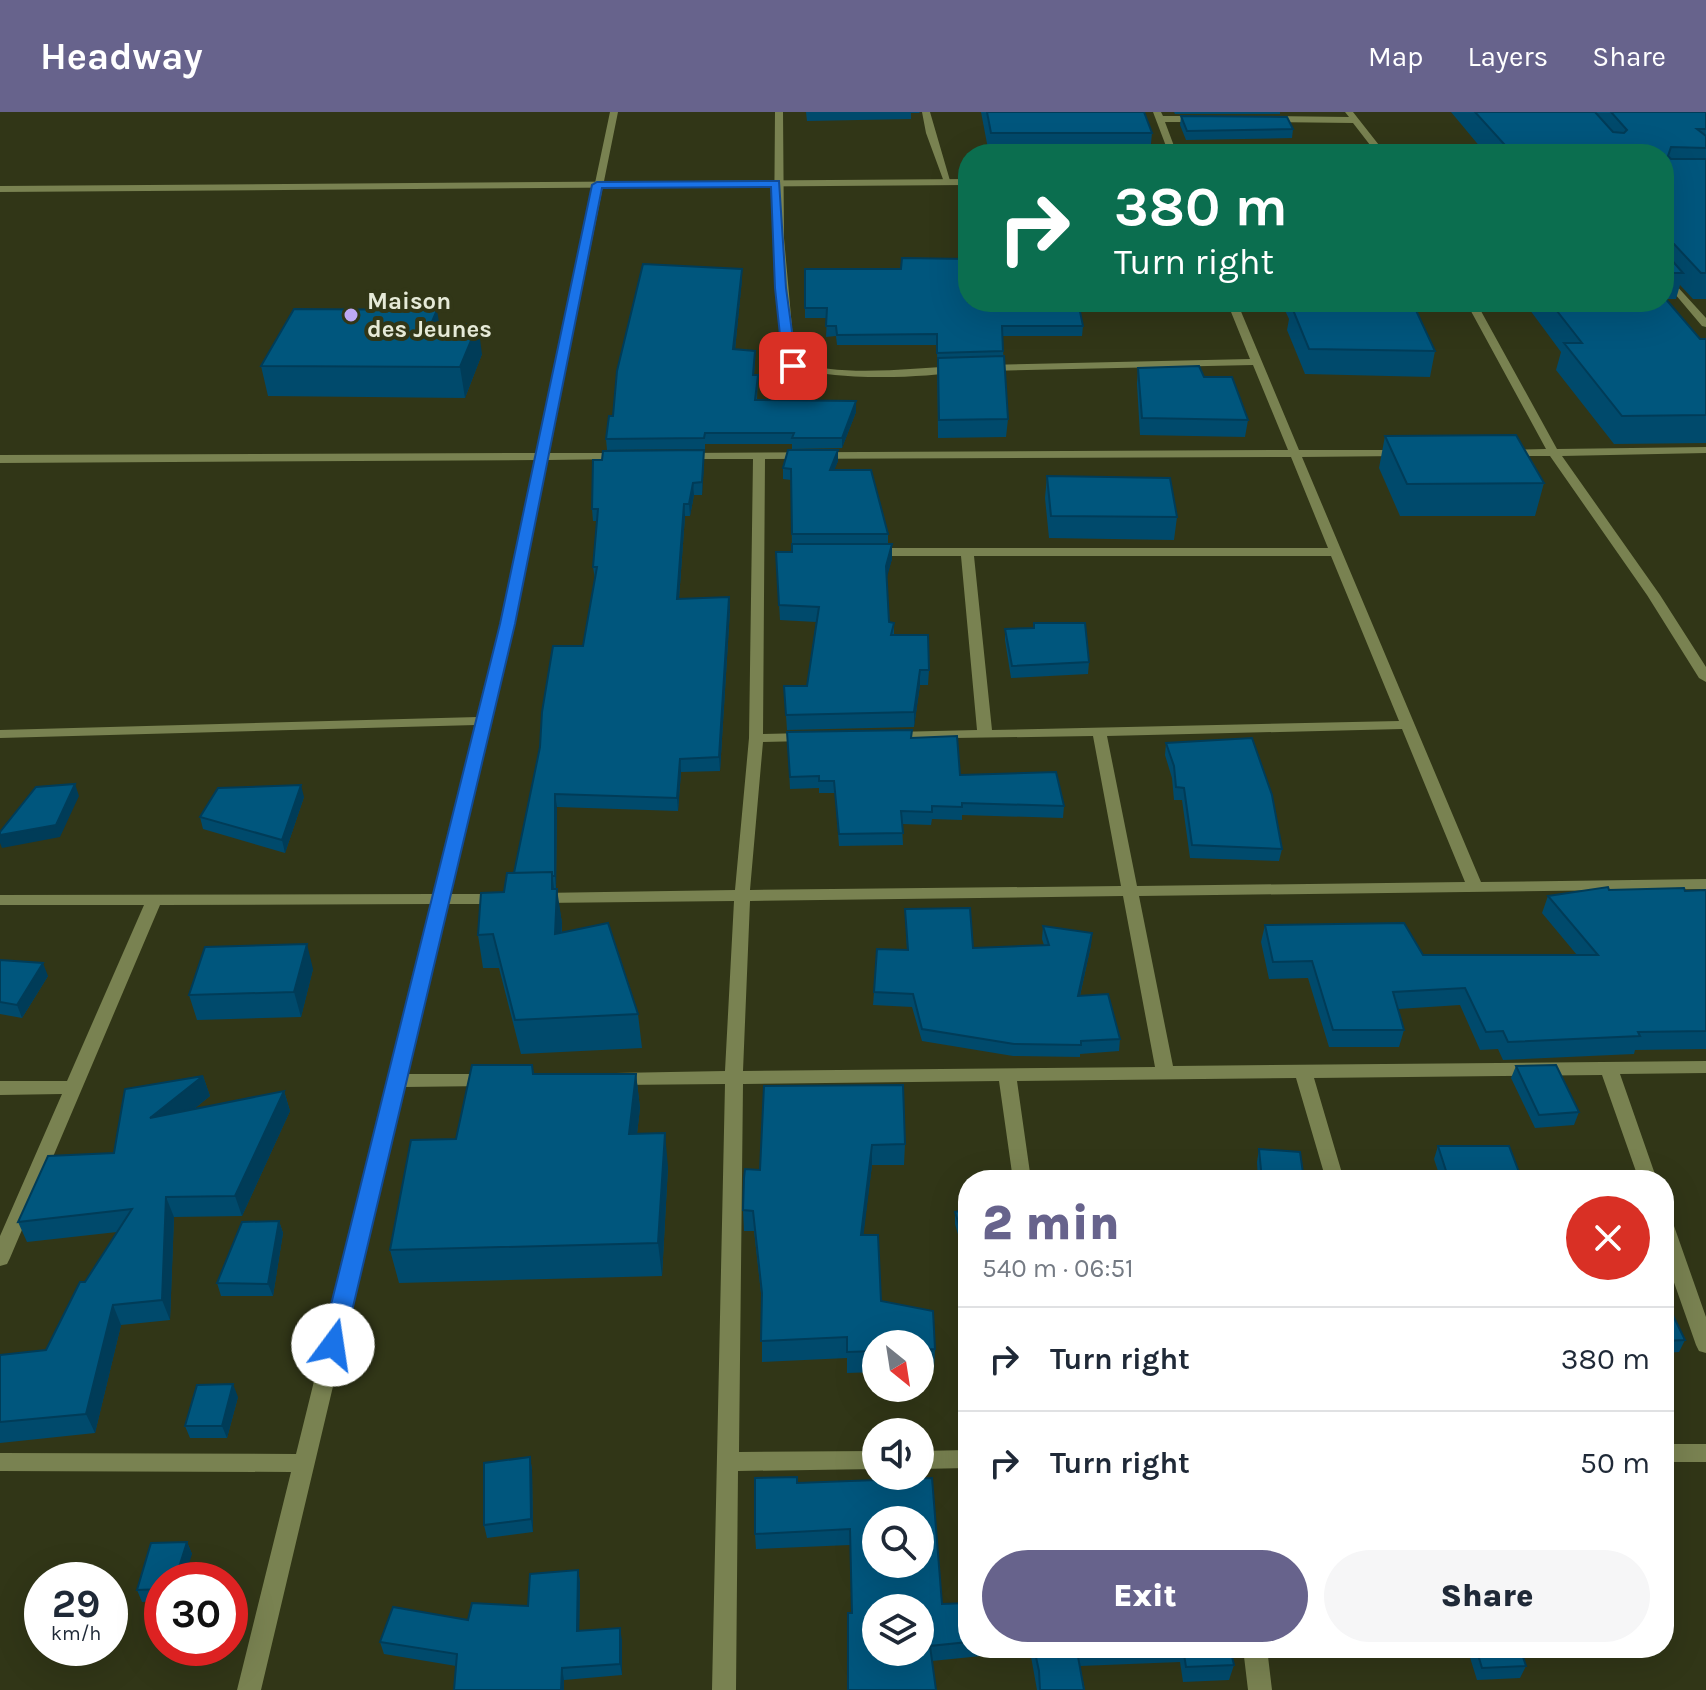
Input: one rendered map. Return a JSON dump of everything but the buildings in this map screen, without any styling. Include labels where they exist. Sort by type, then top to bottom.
[{"type":"street","points":[[249,1690],[484,721],[544,457],[614,112]]},
{"type":"street","points":[[779,112],[776,183],[780,288],[790,363],[793,366],[854,371],[1256,362]]},
{"type":"street","points":[[926,112],[930,133],[948,182]]},
{"type":"street","points":[[1169,144],[1158,116],[1204,119]]},
{"type":"street","points":[[1249,119],[1351,116],[1374,144]]},
{"type":"street","points":[[0,189],[958,182]]},
{"type":"street","points":[[1674,285],[1701,312],[1706,324]]},
{"type":"street","points":[[1236,312],[1475,887]]},
{"type":"street","points":[[1476,312],[1554,453],[1653,595],[1706,678]]},
{"type":"street","points":[[1493,453],[1706,450]]},
{"type":"street","points":[[667,456],[1416,453]]},
{"type":"street","points":[[0,459],[636,456]]},
{"type":"street","points":[[724,1690],[734,1077],[742,896],[756,738],[759,456]]},
{"type":"street","points":[[758,552],[773,552]]},
{"type":"street","points":[[863,552],[1334,552]]},
{"type":"street","points":[[967,552],[985,734]]},
{"type":"street","points":[[0,734],[484,721]]},
{"type":"street","points":[[878,736],[1407,725]]},
{"type":"street","points":[[1099,731],[1165,1073]]},
{"type":"street","points":[[756,738],[817,737]]},
{"type":"street","points":[[0,900],[441,899],[1706,884]]},
{"type":"street","points":[[0,1258],[154,900]]},
{"type":"street","points":[[596,1079],[1706,1067]]},
{"type":"street","points":[[1609,1068],[1645,1170]]},
{"type":"street","points":[[1303,1071],[1332,1170]]},
{"type":"street","points":[[1007,1075],[1021,1170]]},
{"type":"street","points":[[397,1081],[504,1080]]},
{"type":"street","points":[[0,1088],[74,1087]]},
{"type":"street","points":[[1674,1254],[1706,1345]]},
{"type":"street","points":[[1674,1453],[1706,1453]]},
{"type":"street","points":[[934,1460],[958,1459]]},
{"type":"street","points":[[728,1462],[862,1460]]},
{"type":"street","points":[[0,1462],[304,1463]]},
{"type":"street","points":[[1256,1658],[1260,1690]]},
{"type":"place","name":"Maison des Jeunes","points":[[351,315]]},
{"type":"route","points":[[333,1345],[508,624],[597,185],[776,183],[780,288],[790,363],[793,366]]}]
